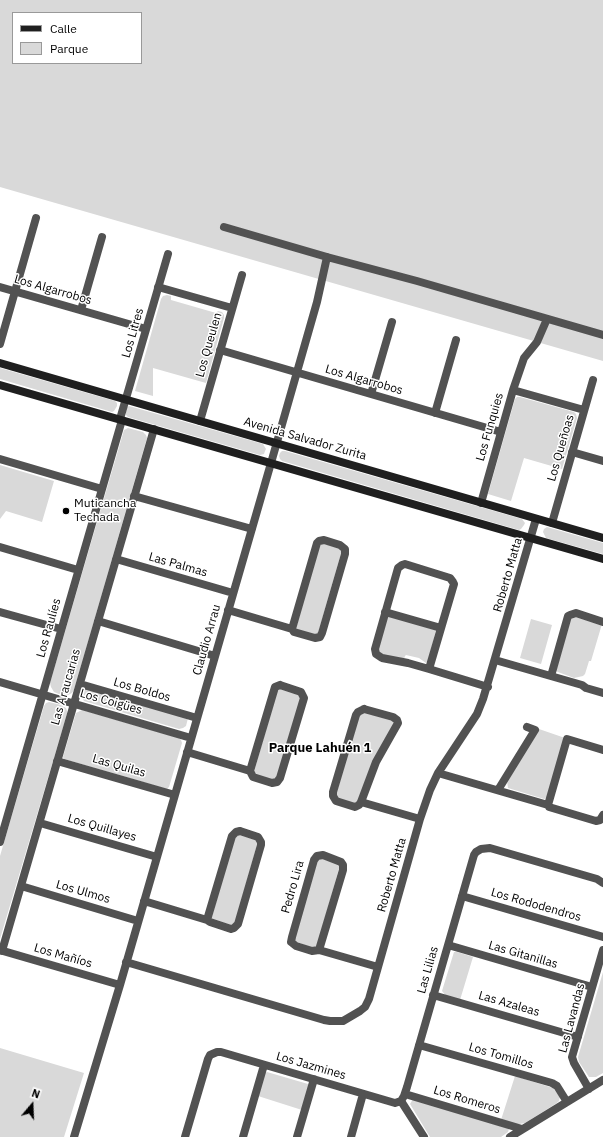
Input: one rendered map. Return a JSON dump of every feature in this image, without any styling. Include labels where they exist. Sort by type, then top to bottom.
[{"type":"main road","name":"Avenida Salvador Zurita","points":[[0,363],[603,538]]},
{"type":"main road","points":[[0,385],[603,559]]},
{"type":"street","points":[[0,344],[36,218]]},
{"type":"street","points":[[224,227],[603,335]]},
{"type":"street","points":[[81,310],[102,237]]},
{"type":"street","name":"Los Litres","points":[[121,420],[168,254]]},
{"type":"street","name":"Claudio Arrau","points":[[74,1137],[120,984],[271,463],[317,302],[327,257]]},
{"type":"street","name":"Los Queulen","points":[[200,421],[242,275]]},
{"type":"street","name":"Los Algarrobos","points":[[0,287],[146,329]]},
{"type":"street","points":[[158,287],[232,308]]},
{"type":"street","name":"Los Funquies","points":[[481,502],[513,390],[524,358],[537,342],[548,319]]},
{"type":"street","points":[[371,394],[392,322]]},
{"type":"street","points":[[435,413],[456,340]]},
{"type":"street","name":"Los Algarrobos","points":[[220,350],[501,432]]},
{"type":"street","name":"Los Queñoas","points":[[552,523],[593,380]]},
{"type":"street","points":[[513,390],[584,410]]},
{"type":"street","name":"Los Raulíes","points":[[0,842],[4,814],[43,695],[121,420]]},
{"type":"street","name":"Las Araucarias","points":[[1,951],[40,823],[154,429]]},
{"type":"street","points":[[572,452],[603,461]]},
{"type":"street","points":[[0,459],[102,489]]},
{"type":"street","points":[[134,496],[252,529]]},
{"type":"street","name":"Roberto Matta","points":[[126,962],[324,1020],[343,1021],[355,1015],[365,1007],[369,999],[420,819],[430,790],[438,773],[477,714],[488,687],[536,519]]},
{"type":"street","points":[[228,610],[292,629],[294,632],[315,638],[320,637],[344,554],[344,549],[340,545],[324,540],[317,542],[292,629]]},
{"type":"street","points":[[0,547],[78,570]]},
{"type":"street","name":"Las Palmas","points":[[116,559],[233,593]]},
{"type":"street","points":[[429,669],[454,584],[450,578],[405,564],[398,568],[375,649],[376,654],[382,658],[408,663],[488,687]]},
{"type":"street","points":[[0,612],[61,629]]},
{"type":"street","points":[[385,612],[441,628]]},
{"type":"street","points":[[551,676],[568,616],[576,613],[603,622]]},
{"type":"street","points":[[98,621],[215,656]]},
{"type":"street","points":[[495,660],[582,685],[586,688],[603,693]]},
{"type":"street","name":"Los Coigües","points":[[0,682],[191,738]]},
{"type":"street","name":"Los Boldos","points":[[80,684],[197,718]]},
{"type":"street","points":[[187,752],[250,771],[253,777],[272,783],[277,782],[280,778],[304,698],[301,692],[280,685],[275,687],[250,771]]},
{"type":"street","points":[[364,709],[393,717],[398,721],[376,762],[361,802],[359,806],[354,807],[339,802],[334,798],[333,792],[356,714],[360,710],[364,709]]},
{"type":"street","points":[[498,790],[535,730],[527,727]]},
{"type":"street","points":[[548,805],[567,739],[603,750]]},
{"type":"street","name":"Las Quilas","points":[[57,761],[175,795]]},
{"type":"street","points":[[438,773],[548,805],[550,808],[596,821],[600,820],[603,815]]},
{"type":"street","points":[[361,802],[420,819]]},
{"type":"street","name":"Los Quillayes","points":[[40,823],[157,857]]},
{"type":"street","points":[[144,901],[210,922],[234,928],[238,924],[261,845],[258,837],[240,831],[236,832],[232,836],[207,920]]},
{"type":"street","name":"Las Lilias","points":[[403,1098],[474,855],[478,850],[490,848],[597,879],[603,883]]},
{"type":"street","name":"Pedro Lira","points":[[319,950],[343,870],[343,865],[341,862],[323,855],[317,856],[314,860],[291,939],[292,942],[296,946],[312,951],[319,950],[378,967]]},
{"type":"street","name":"Los Ulmos","points":[[21,886],[138,921]]},
{"type":"street","name":"Los Rododendros","points":[[462,896],[603,937]]},
{"type":"street","name":"Las Gitanillas","points":[[448,946],[592,987]]},
{"type":"street","name":"Las Lavandas","points":[[589,1088],[572,1059],[603,950]]},
{"type":"street","name":"Los Mañíos","points":[[1,951],[120,984]]},
{"type":"street","name":"Las Azaleas","points":[[433,995],[578,1037]]},
{"type":"street","name":"Los Tomillos","points":[[419,1045],[552,1083],[557,1086],[567,1102]]},
{"type":"street","name":"Los Jazmines","points":[[185,1137],[208,1059],[210,1055],[217,1052],[395,1103],[403,1098]]},
{"type":"street","points":[[243,1137],[264,1065]]},
{"type":"street","points":[[297,1137],[314,1079]]},
{"type":"street","points":[[510,1137],[603,1080]]},
{"type":"street","points":[[351,1137],[363,1094]]},
{"type":"street","points":[[403,1098],[424,1137]]},
{"type":"street","name":"Los Romeros","points":[[403,1098],[522,1130]]},
{"type":"green space","points":[[0,0],[603,0],[603,361],[0,187]]},
{"type":"green space","points":[[163,296],[171,296],[171,300],[216,313],[218,311],[222,312],[224,318],[206,383],[153,368],[153,396],[135,391],[161,299]]},
{"type":"green space","points":[[0,368],[115,401],[117,406],[112,412],[0,379]]},
{"type":"green space","points":[[517,397],[574,412],[577,418],[562,469],[524,458],[511,501],[488,494],[515,399]]},
{"type":"green space","points":[[129,406],[263,444],[266,449],[264,454],[260,455],[128,417],[126,412],[127,407]]},
{"type":"green space","points":[[128,428],[143,432],[147,438],[74,690],[68,695],[59,694],[54,692],[50,683],[124,430]]},
{"type":"green space","points":[[282,451],[522,519],[525,523],[519,530],[282,461],[279,456]]},
{"type":"green space","points":[[0,465],[54,481],[42,522],[6,511],[0,519]]},
{"type":"green space","points":[[547,527],[603,543],[603,554],[546,538],[543,532]]},
{"type":"green space","points":[[320,543],[340,548],[342,550],[318,633],[315,635],[297,630],[296,628]]},
{"type":"green space","points":[[388,616],[436,630],[428,661],[426,663],[419,658],[406,655],[404,659],[380,655],[377,650]]},
{"type":"green space","points":[[574,616],[602,624],[591,661],[589,661],[585,674],[574,678],[556,671],[571,618]]},
{"type":"green space","points":[[531,619],[552,625],[541,664],[520,658]]},
{"type":"green space","points":[[84,688],[188,718],[186,726],[179,729],[84,701],[81,696]]},
{"type":"green space","points":[[281,688],[301,696],[278,777],[273,781],[257,776],[254,772],[277,691]]},
{"type":"green space","points":[[49,702],[66,708],[67,714],[0,939],[0,856],[44,706]]},
{"type":"green space","points":[[82,710],[179,738],[182,743],[169,787],[167,789],[64,759],[63,757],[76,713]]},
{"type":"green space","points":[[363,712],[392,720],[394,723],[359,801],[354,804],[340,800],[336,796],[358,716]]},
{"type":"green space","points":[[539,729],[565,738],[547,798],[544,799],[508,788],[507,781]]},
{"type":"green space","points":[[239,834],[258,841],[233,926],[212,919],[212,917],[234,837]]},
{"type":"green space","points":[[320,857],[340,865],[317,946],[313,948],[294,941],[317,860]]},
{"type":"green space","points":[[454,952],[473,957],[460,1000],[446,996],[442,991]]},
{"type":"green space","points":[[603,972],[603,1073],[596,1077],[589,1077],[579,1062],[578,1057]]},
{"type":"green space","points":[[0,1048],[84,1073],[64,1137],[0,1137]]},
{"type":"green space","points":[[267,1072],[308,1084],[309,1087],[302,1110],[258,1096],[265,1073]]},
{"type":"green space","points":[[515,1076],[553,1088],[560,1097],[559,1101],[525,1123],[514,1125],[501,1120]]},
{"type":"green space","points":[[413,1099],[509,1129],[508,1132],[501,1137],[430,1137],[410,1104]]},
{"type":"place","name":"Muticancha Techada","points":[[66,511]]},
{"type":"district","name":"Parque Lahuén 1","points":[[320,748]]}]
